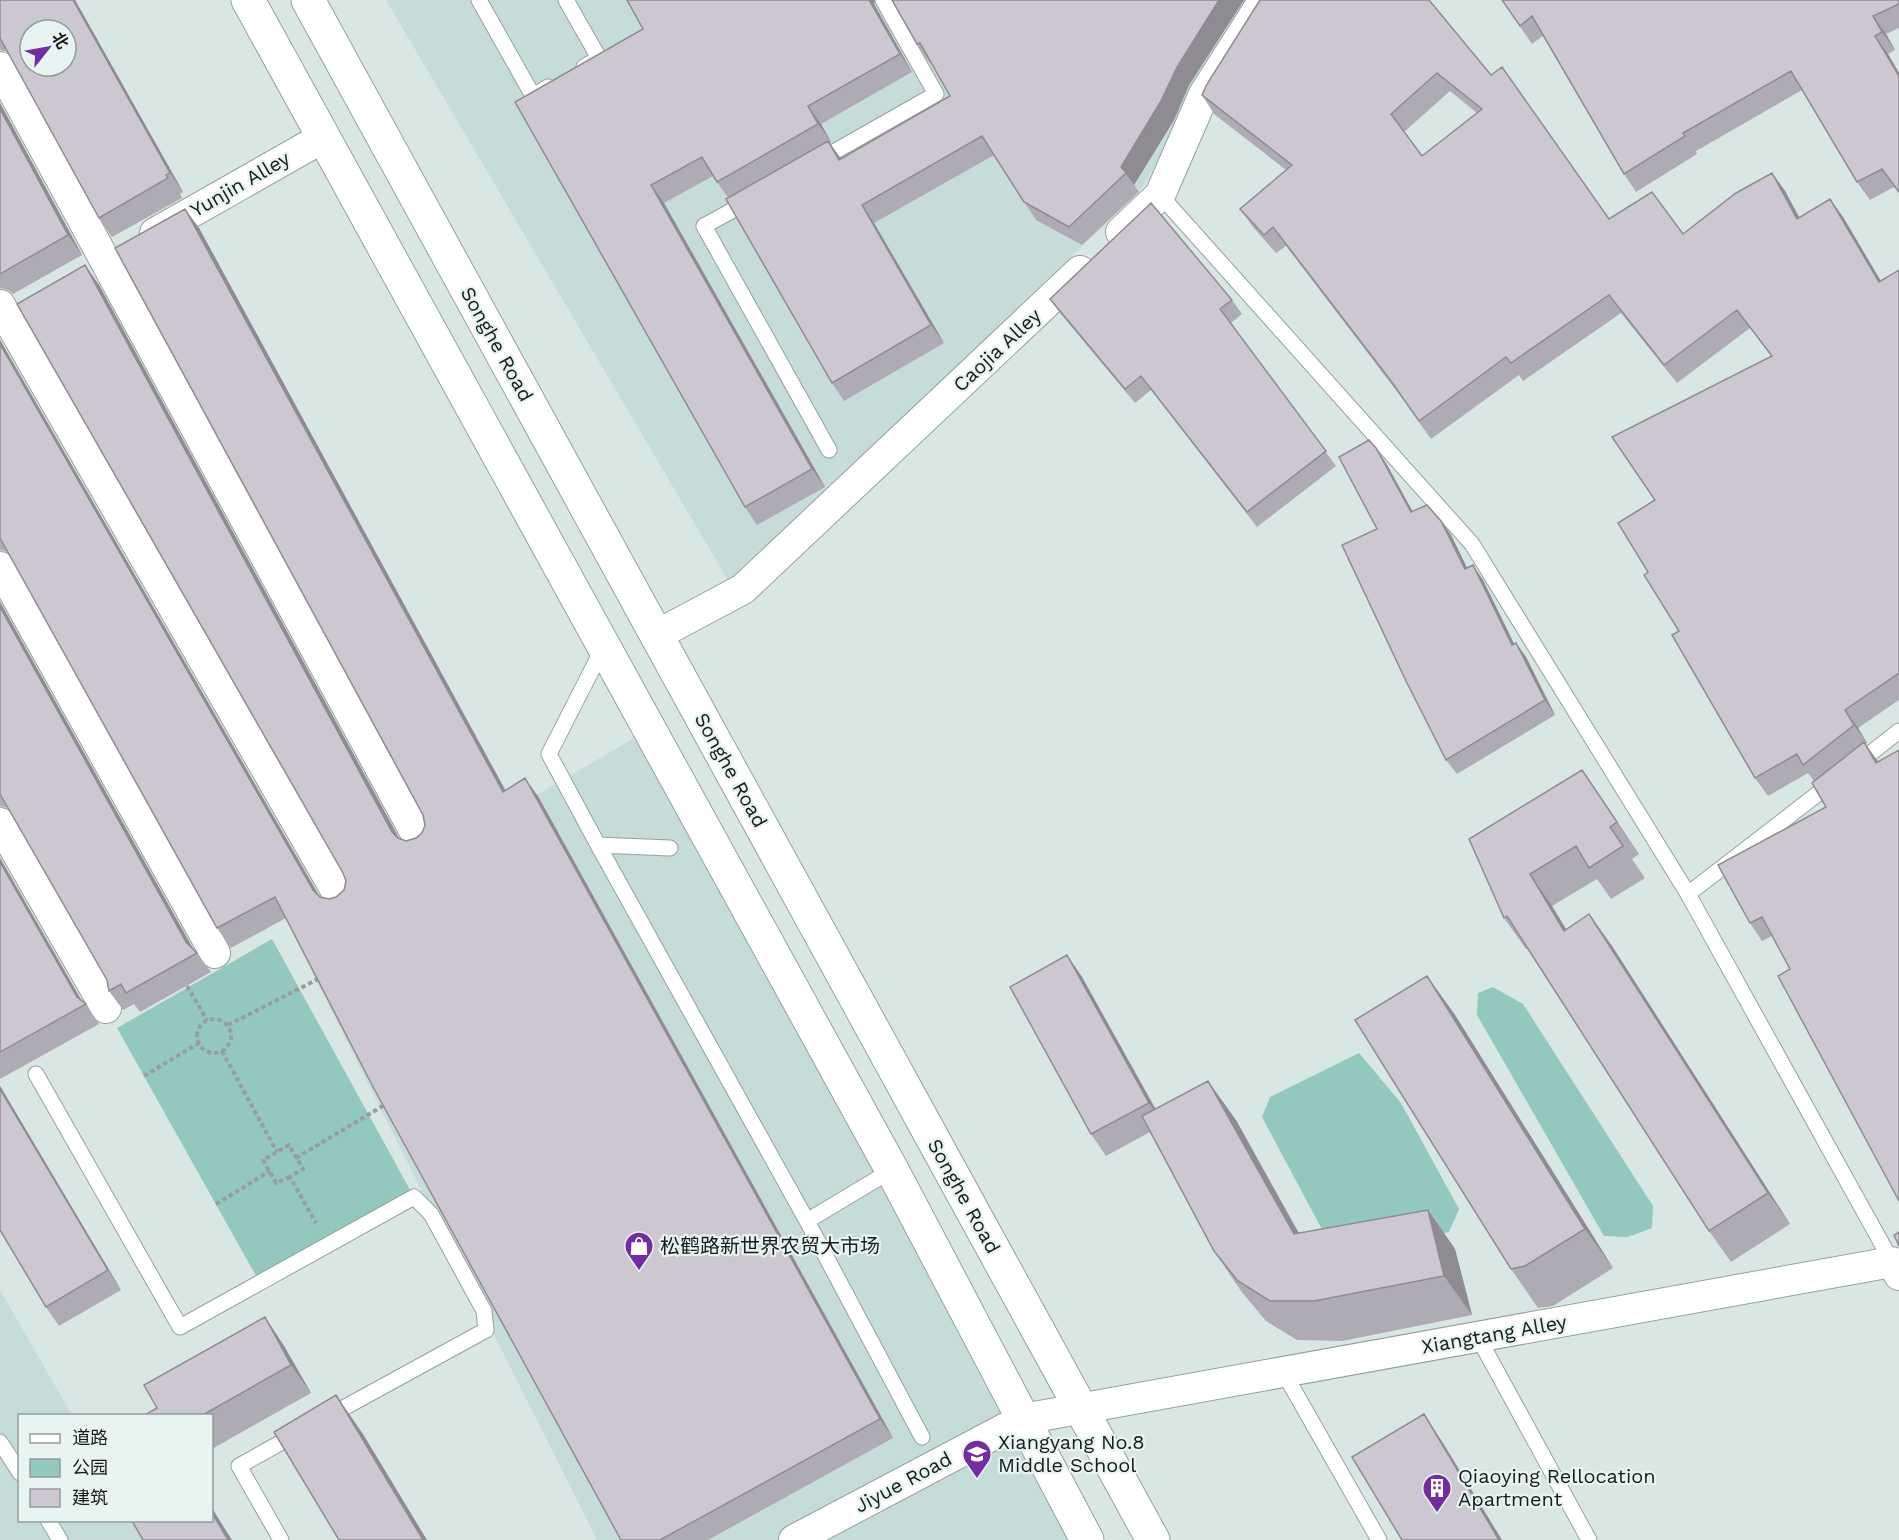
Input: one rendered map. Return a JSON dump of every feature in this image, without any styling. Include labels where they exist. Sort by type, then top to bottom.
[{"type":"main road","points":[[248,0],[892,1170],[1087,1540]]},
{"type":"main road","name":"Songhe Road","points":[[309,0],[1153,1540]]},
{"type":"street","name":"Caojia Alley","points":[[657,635],[743,589],[1160,195],[1204,94],[1264,0]]},
{"type":"street","points":[[0,67],[112,257],[421,843]]},
{"type":"street","name":"Yunjin Alley","points":[[112,257],[324,137]]},
{"type":"street","points":[[8,312],[342,901]]},
{"type":"street","points":[[0,567],[215,952]]},
{"type":"street","points":[[0,823],[106,1008]]},
{"type":"street","name":"Xiangtang Alley","points":[[1081,1410],[1478,1337],[1895,1268]]},
{"type":"street","name":"Jiyue Road","points":[[794,1540],[1023,1419],[1081,1410]]},
{"type":"lane","points":[[479,0],[533,96],[599,58],[566,0]]},
{"type":"lane","points":[[805,169],[936,94],[883,0]]},
{"type":"lane","points":[[765,192],[704,226],[829,450]]},
{"type":"lane","points":[[1160,195],[1472,544],[1688,894],[1895,1268]]},
{"type":"lane","points":[[604,646],[549,754],[807,1221],[922,1437]]},
{"type":"lane","points":[[1688,894],[1899,731]]},
{"type":"lane","points":[[598,845],[670,848]]},
{"type":"lane","points":[[36,1074],[180,1327],[414,1197],[431,1214],[484,1311],[486,1330],[239,1466],[281,1540]]},
{"type":"lane","points":[[807,1221],[892,1170]]},
{"type":"lane","points":[[1478,1337],[1589,1540]]},
{"type":"lane","points":[[1284,1373],[1379,1540]]},
{"type":"lane","points":[[0,1442],[18,1470]]},
{"type":"lane","points":[[49,1522],[60,1540]]},
{"type":"path","points":[[228,1025],[320,978]]},
{"type":"path","points":[[187,986],[207,1020]]},
{"type":"path","points":[[218,1019],[228,1025],[231,1037],[222,1051],[216,1053],[206,1051],[199,1043],[197,1033],[202,1023],[207,1020],[218,1019]]},
{"type":"path","points":[[144,1076],[199,1043]]},
{"type":"path","points":[[222,1051],[277,1152]]},
{"type":"path","points":[[296,1158],[386,1104]]},
{"type":"path","points":[[289,1145],[296,1158],[303,1169],[276,1184],[263,1160],[289,1145]]},
{"type":"path","points":[[216,1204],[270,1171]]},
{"type":"path","points":[[290,1177],[328,1245]]},
{"type":"shaded area","points":[[386,0],[1258,0],[1141,189],[732,587]]},
{"type":"shaded area","name":"松鹤路新世界农贸大市场","points":[[650,729],[1087,1540],[597,1540],[294,936]]},
{"type":"shaded area","points":[[0,1290],[71,1414],[18,1414],[18,1522],[133,1522],[143,1540],[0,1540]]},
{"type":"green space","points":[[272,939],[414,1197],[260,1283],[117,1028]]},
{"type":"green space","points":[[1493,987],[1523,1004],[1653,1206],[1652,1228],[1628,1237],[1604,1236],[1477,1015],[1478,993]]},
{"type":"green space","points":[[1359,1053],[1401,1103],[1459,1209],[1449,1232],[1349,1251],[1333,1250],[1262,1117],[1270,1097]]},
{"type":"building","points":[[0,0],[73,0],[170,173],[166,175],[168,178],[99,218],[22,78],[78,78],[78,18],[18,18],[18,71],[0,38]]},
{"type":"building","points":[[627,0],[869,0],[900,54],[808,106],[818,124],[717,182],[702,157],[651,185],[812,469],[745,507],[515,102],[643,29]]},
{"type":"building","points":[[892,0],[1219,0],[1177,67],[1161,101],[1121,167],[1126,173],[1069,227],[1024,202],[982,136],[862,205],[931,325],[832,383],[726,199],[828,141],[839,160],[950,96]]},
{"type":"building","points":[[1260,0],[1429,0],[1491,75],[1502,67],[1609,219],[1652,192],[1683,234],[1736,193],[1772,173],[1797,219],[1830,199],[1879,282],[1899,270],[1899,673],[1845,710],[1854,725],[1803,765],[1797,754],[1755,778],[1672,635],[1679,631],[1644,575],[1648,572],[1618,523],[1655,500],[1612,437],[1772,356],[1737,310],[1664,365],[1609,295],[1511,363],[1506,357],[1419,421],[1273,227],[1264,235],[1240,209],[1292,165],[1202,95]],"holes":[[[1437,73],[1482,109],[1422,156],[1391,114]]]},
{"type":"building","points":[[1502,0],[1899,0],[1899,4],[1873,16],[1882,32],[1875,36],[1899,76],[1899,192],[1882,169],[1857,182],[1791,71],[1683,133],[1685,136],[1624,174],[1532,16],[1520,26]]},
{"type":"building","points":[[0,109],[68,235],[0,274]]},
{"type":"building","points":[[1151,203],[1232,300],[1220,309],[1326,451],[1247,512],[1141,376],[1125,389],[1050,299]]},
{"type":"building","points":[[185,209],[503,792],[525,778],[880,1419],[660,1540],[621,1540],[372,1085],[275,897],[217,928],[0,538],[0,344],[313,890],[320,897],[329,899],[336,897],[344,890],[346,881],[343,873],[17,304],[85,265],[392,832],[398,838],[406,841],[422,833],[425,825],[423,815],[115,248]]},
{"type":"building","points":[[1369,440],[1376,448],[1411,512],[1427,505],[1441,521],[1465,569],[1473,565],[1512,645],[1516,643],[1545,700],[1446,760],[1342,545],[1377,529],[1339,457]]},
{"type":"building","points":[[0,607],[186,942],[197,953],[126,993],[121,984],[109,991],[107,980],[0,794]]},
{"type":"building","points":[[1864,742],[1876,763],[1899,750],[1899,1201],[1778,976],[1790,969],[1762,917],[1750,923],[1718,865],[1826,807],[1812,783]]},
{"type":"building","points":[[1582,770],[1617,822],[1610,827],[1623,846],[1589,868],[1576,846],[1530,874],[1564,931],[1589,914],[1768,1193],[1709,1231],[1507,916],[1504,918],[1469,839]]},
{"type":"building","points":[[0,862],[77,997],[86,1004],[0,1052]]},
{"type":"building","points":[[1067,955],[1149,1103],[1091,1134],[1010,987]]},
{"type":"building","points":[[1427,976],[1585,1229],[1525,1266],[1511,1269],[1355,1020]]},
{"type":"building","points":[[1208,1081],[1294,1234],[1428,1210],[1444,1276],[1314,1301],[1270,1301],[1238,1281],[1214,1251],[1142,1116]]},
{"type":"building","points":[[0,1089],[108,1270],[46,1307],[0,1230]]},
{"type":"building","points":[[1899,1232],[1899,1246],[1894,1235]]},
{"type":"building","points":[[265,1317],[291,1365],[205,1414],[146,1414],[157,1408],[144,1385]]},
{"type":"building","points":[[336,1395],[423,1540],[339,1540],[274,1432]]},
{"type":"building","name":"Qiaoying Rellocation Apartment","points":[[1424,1414],[1499,1540],[1402,1540],[1352,1457]]},
{"type":"building","points":[[213,1515],[228,1540],[143,1540],[133,1522],[213,1522]]},
{"type":"place","name":"松鹤路新世界农贸大市场","points":[[639,1272]]},
{"type":"place","name":"Xiangyang No.8 Middle School","points":[[977,1480]]},
{"type":"place","name":"Qiaoying Rellocation Apartment","points":[[1437,1514]]}]
